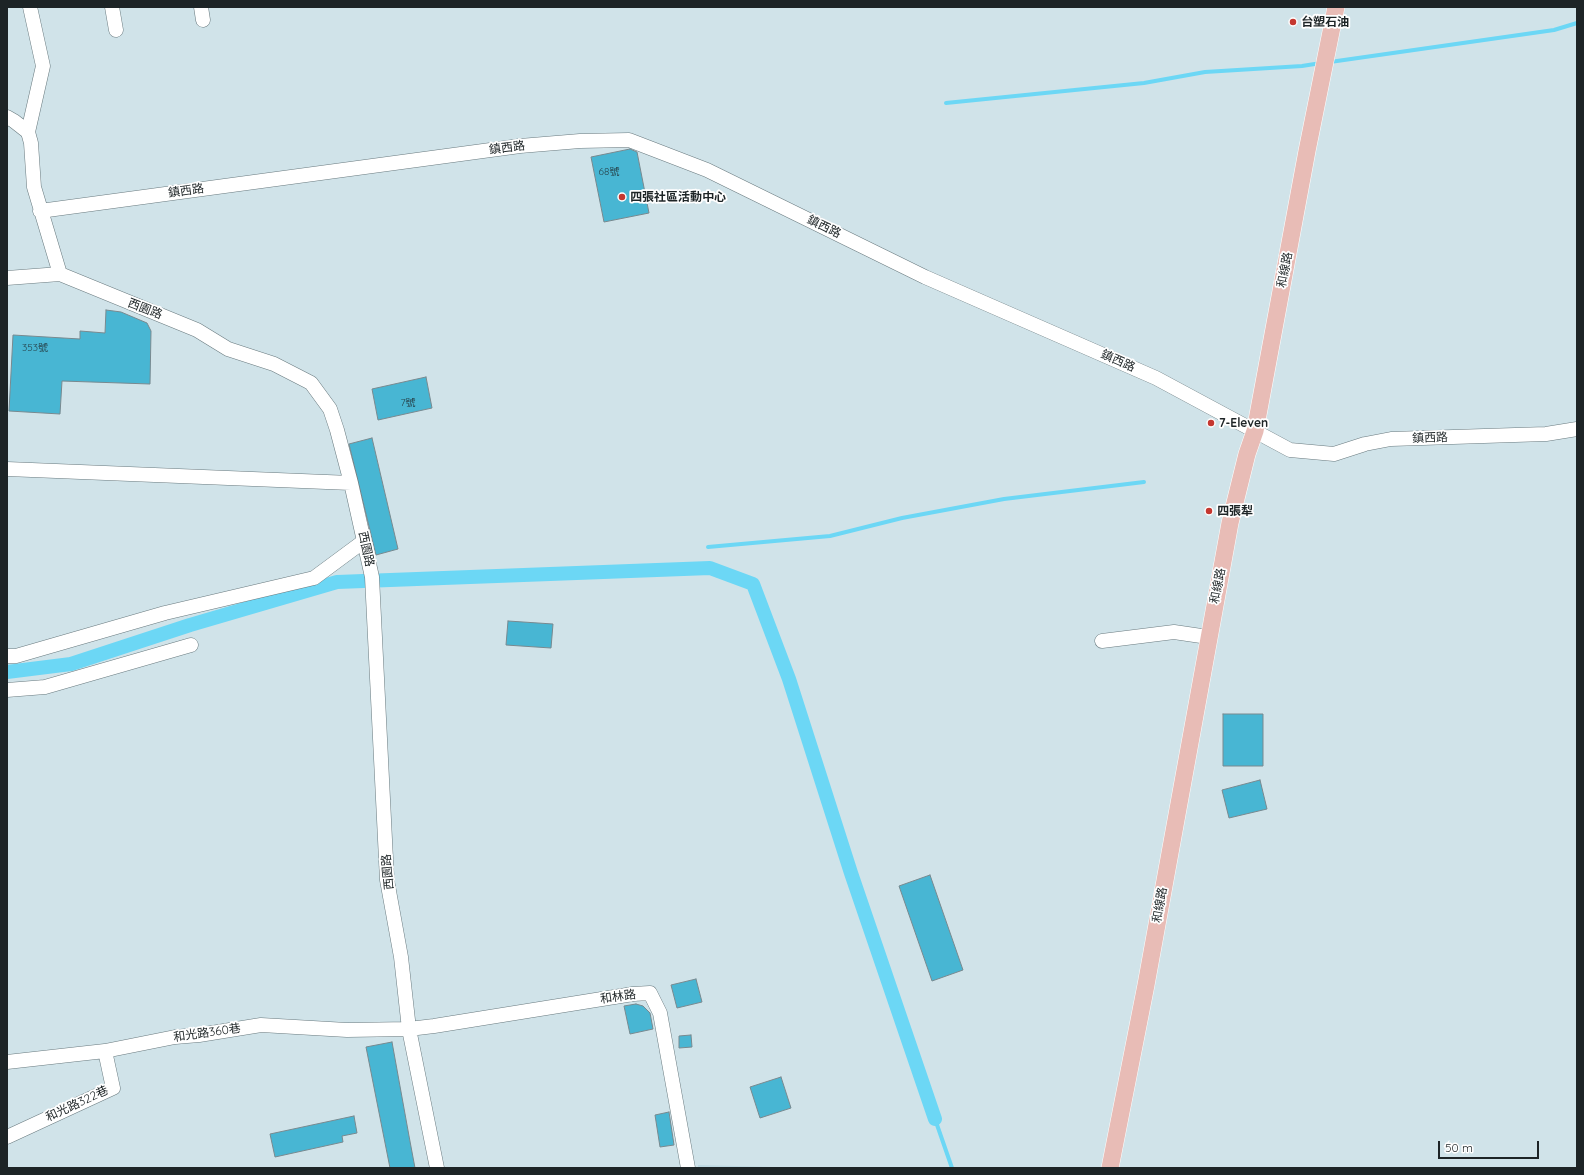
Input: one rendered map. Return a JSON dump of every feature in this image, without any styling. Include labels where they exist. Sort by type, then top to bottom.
[{"type":"main road","name":"和線路","points":[[1110,1168],[1146,985],[1208,637],[1230,523],[1247,454],[1255,431],[1336,7]]},
{"type":"street","points":[[7,278],[60,274],[34,187],[31,143],[28,132],[43,66],[30,7]]},
{"type":"street","points":[[112,7],[116,30]]},
{"type":"street","points":[[7,117],[28,132]]},
{"type":"street","name":"鎮西路","points":[[40,211],[520,146],[580,141],[629,140],[707,170],[925,277],[1156,378],[1290,450],[1334,454],[1364,444],[1391,439],[1546,434],[1577,429]]},
{"type":"street","name":"西園路","points":[[60,274],[197,330],[228,349],[274,364],[311,383],[330,409],[351,483],[372,577],[387,880],[401,958],[409,1028],[438,1168]]},
{"type":"street","points":[[7,469],[351,483]]},
{"type":"street","points":[[7,656],[16,656],[165,613],[314,578],[364,541]]},
{"type":"street","points":[[1102,641],[1174,632],[1208,637]]},
{"type":"street","points":[[7,690],[45,687],[191,645]]},
{"type":"street","name":"和林路","points":[[409,1028],[434,1026],[633,994],[650,993],[660,1013],[688,1168]]},
{"type":"street","name":"和光路360巷","points":[[7,1062],[105,1051],[175,1037],[199,1035],[261,1025],[347,1030],[409,1028]]},
{"type":"street","name":"和光路322巷","points":[[7,1137],[113,1088],[105,1051]]},
{"type":"shaded area","points":[[698,1165],[773,1167],[773,1168],[698,1168]]},
{"type":"building","name":"四張社區活動中心","points":[[630,149],[637,152],[649,213],[604,222],[591,157]]},
{"type":"building","points":[[106,310],[121,312],[147,323],[151,331],[150,384],[62,381],[60,414],[9,411],[13,335],[80,339],[80,331],[105,333]]},
{"type":"building","points":[[426,377],[432,408],[378,420],[372,389]]},
{"type":"building","points":[[372,438],[398,549],[376,555],[349,444]]},
{"type":"building","points":[[508,621],[553,624],[551,648],[506,645]]},
{"type":"building","points":[[1223,714],[1263,714],[1263,766],[1223,766]]},
{"type":"building","points":[[1260,780],[1267,809],[1229,818],[1222,790]]},
{"type":"building","points":[[930,875],[963,970],[932,981],[899,886]]},
{"type":"building","points":[[696,979],[702,1002],[677,1008],[671,985]]},
{"type":"building","points":[[636,1004],[643,1006],[650,1013],[653,1029],[630,1034],[624,1006]]},
{"type":"building","points":[[691,1035],[692,1047],[679,1048],[679,1036]]},
{"type":"building","points":[[392,1042],[415,1168],[390,1168],[366,1047]]},
{"type":"building","points":[[781,1077],[791,1108],[760,1118],[750,1087]]},
{"type":"building","points":[[669,1112],[674,1145],[660,1147],[655,1115]]},
{"type":"building","points":[[354,1116],[357,1133],[342,1136],[343,1142],[275,1157],[270,1134]]},
{"type":"waterway","points":[[1330,62],[1554,30],[1577,23]]},
{"type":"waterway","points":[[946,103],[1144,83],[1205,72],[1302,66],[1321,63]]},
{"type":"waterway","points":[[708,547],[830,536],[902,518],[1004,499],[1144,482]]},
{"type":"waterway","points":[[7,672],[71,664],[190,625],[337,582],[710,568],[753,584],[789,679],[851,873],[935,1119]]},
{"type":"waterway","points":[[935,1119],[952,1168]]},
{"type":"place","name":"台塑石油","points":[[1293,22]]},
{"type":"place","name":"四張社區活動中心","points":[[622,197]]},
{"type":"place","name":"7-Eleven","points":[[1211,423]]},
{"type":"place","name":"四張犁","points":[[1209,511]]}]
